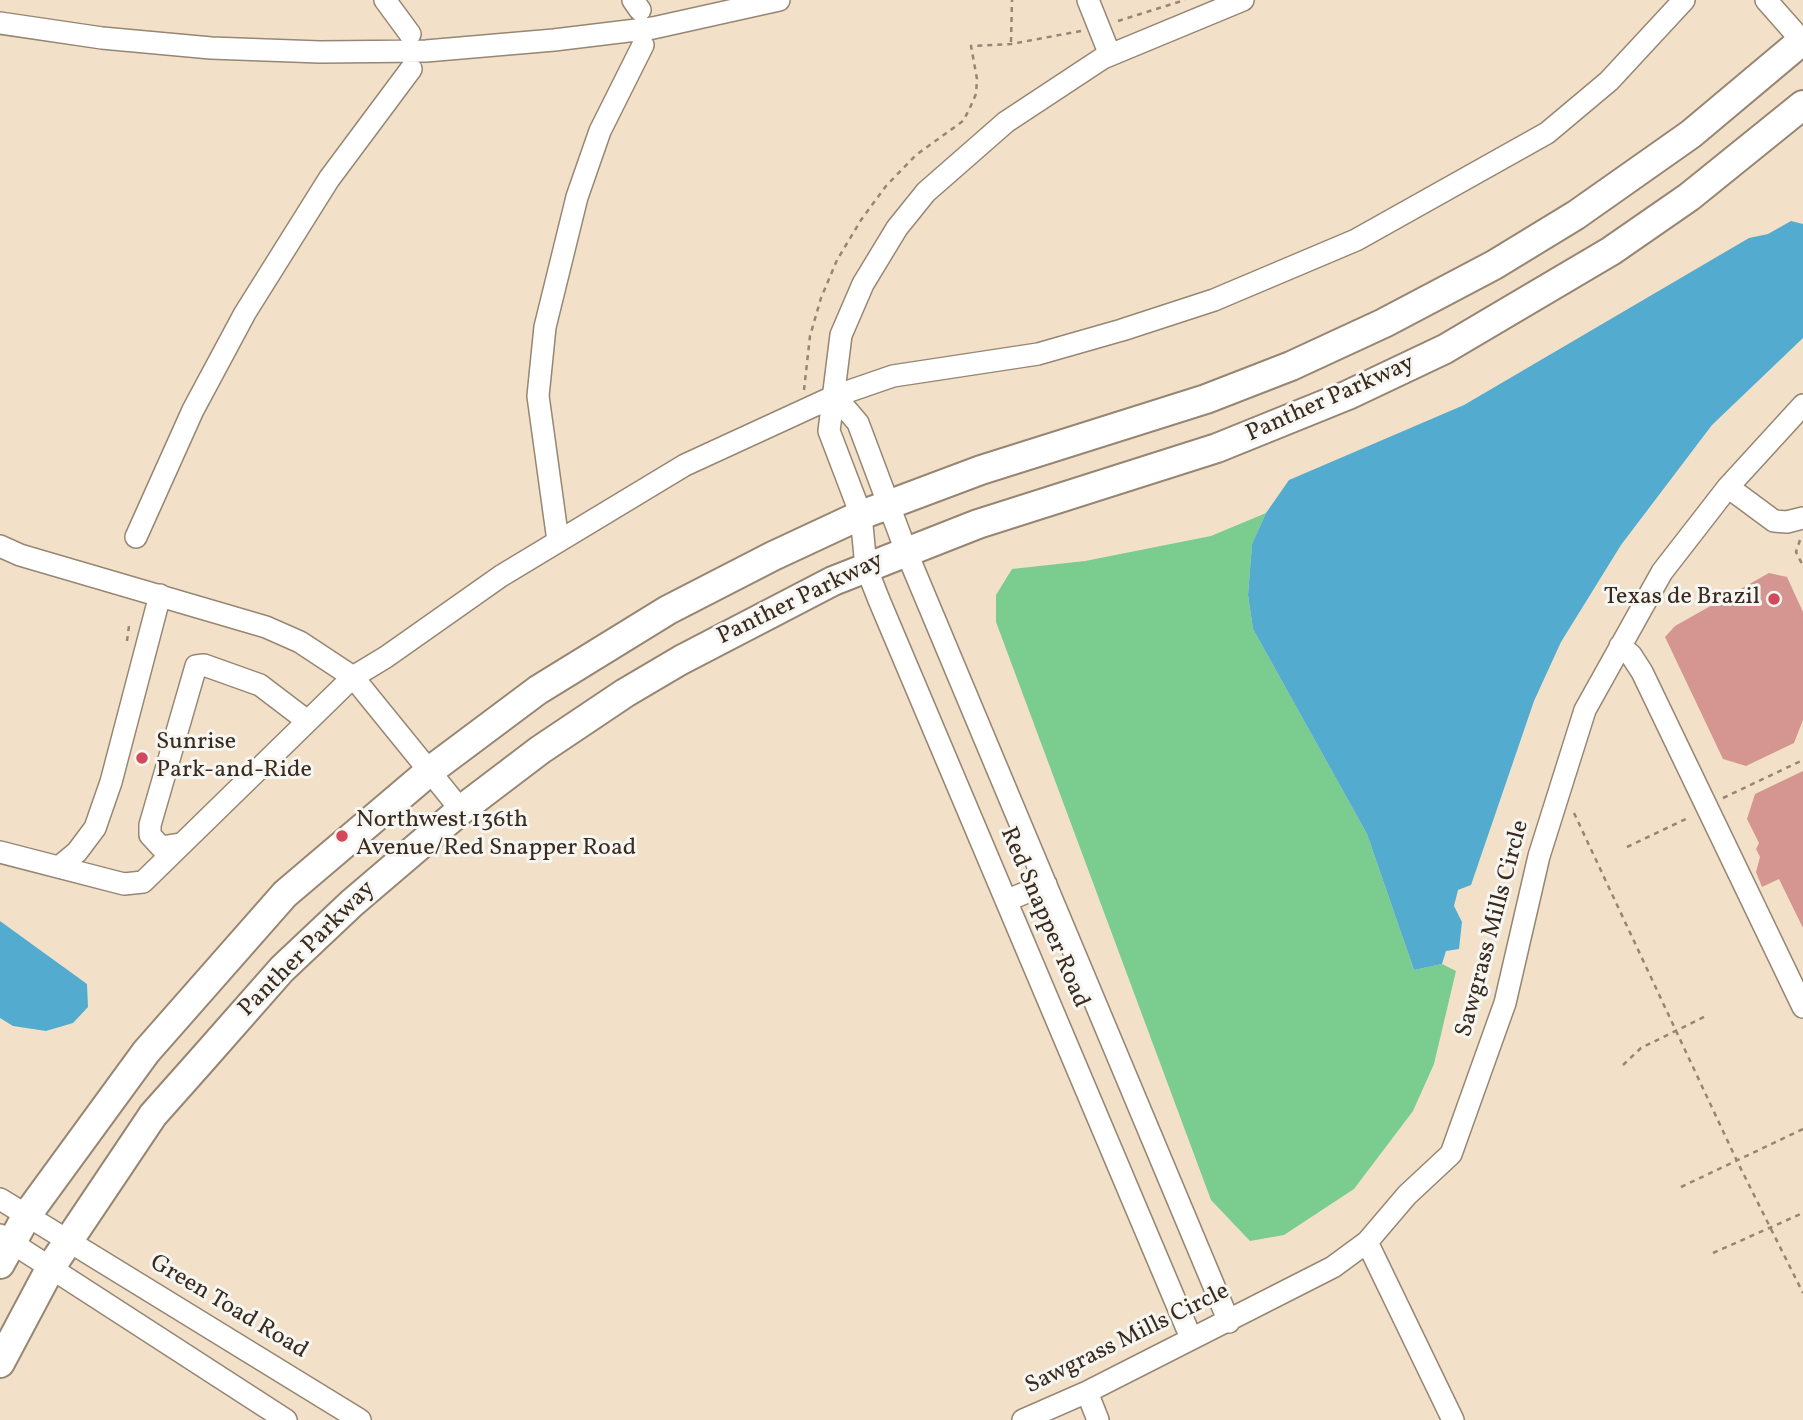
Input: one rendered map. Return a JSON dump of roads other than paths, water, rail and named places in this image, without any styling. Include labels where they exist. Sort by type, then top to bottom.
[{"type":"main road","name":"Panther Parkway","points":[[4,1247],[146,1052],[285,894],[431,770],[538,690],[668,610],[773,555],[861,515],[981,470],[1206,399],[1291,366],[1384,323],[1494,265],[1588,207],[1691,134],[1803,41]]},
{"type":"main road","name":"Panther Parkway","points":[[0,1363],[51,1267],[153,1115],[273,979],[361,895],[461,810],[524,761],[625,693],[757,618],[866,567],[997,517],[1217,448],[1303,415],[1424,359],[1514,310],[1611,251],[1689,197],[1803,105]]},
{"type":"street","points":[[385,0],[410,34]]},
{"type":"street","points":[[0,23],[156,44],[320,52],[426,51],[653,28],[720,7],[779,0]]},
{"type":"street","points":[[1088,0],[1110,55]]},
{"type":"street","name":"Red Snapper Road","points":[[1191,1338],[866,567],[861,515],[830,431],[841,335],[863,284],[897,228],[926,192],[1006,122],[1110,55],[1243,0]]},
{"type":"street","points":[[0,852],[135,884],[150,876],[306,720],[353,677],[558,541],[685,465],[835,396],[893,376],[1038,354],[1122,330],[1214,300],[1343,246],[1547,133],[1609,81],[1684,0]]},
{"type":"street","points":[[1766,0],[1803,41]]},
{"type":"street","points":[[558,541],[538,396],[545,327],[577,197],[600,131],[643,45]]},
{"type":"street","points":[[136,537],[193,410],[245,313],[329,179],[411,69]]},
{"type":"street","name":"Red Snapper Road","points":[[835,396],[858,423],[906,551],[1229,1322]]},
{"type":"street","name":"Sawgrass Mills Circle","points":[[1023,1420],[1087,1392],[1191,1338],[1229,1322],[1333,1267],[1367,1242],[1406,1195],[1451,1154],[1505,1003],[1539,856],[1585,710],[1662,572],[1728,487],[1803,405]]},
{"type":"street","points":[[1728,487],[1774,520],[1787,522],[1803,517]]},
{"type":"street","points":[[0,546],[20,555],[266,627],[300,642],[353,677],[461,810]]},
{"type":"street","points":[[59,867],[77,852],[95,828],[111,782],[160,595]]},
{"type":"street","points":[[1620,646],[1631,654],[1642,672],[1803,1007]]},
{"type":"street","points":[[180,844],[161,847],[149,835],[196,666],[204,665],[260,685],[306,720]]},
{"type":"street","points":[[1008,900],[1046,884]]},
{"type":"street","name":"Green Toad Road","points":[[0,1199],[360,1420]]},
{"type":"street","points":[[1367,1242],[1453,1420]]},
{"type":"street","points":[[4,1247],[51,1267],[286,1420]]},
{"type":"street","points":[[1087,1392],[1098,1420]]},
{"type":"water","points":[[1791,221],[1803,224],[1803,338],[1712,425],[1621,545],[1561,642],[1534,701],[1471,885],[1458,890],[1454,906],[1462,922],[1459,949],[1446,951],[1442,964],[1414,970],[1367,834],[1253,629],[1248,595],[1252,544],[1266,513],[1289,480],[1464,405],[1749,238],[1768,234]]},
{"type":"water","points":[[0,921],[87,984],[88,1007],[73,1023],[46,1031],[13,1026],[0,1018]]},
{"type":"place","name":"Texas de Brazil","points":[[1774,599]]},
{"type":"place","name":"Sunrise Park-and-Ride","points":[[142,758]]},
{"type":"place","name":"Northwest 136th Avenue/Red Snapper Road","points":[[342,836]]}]
